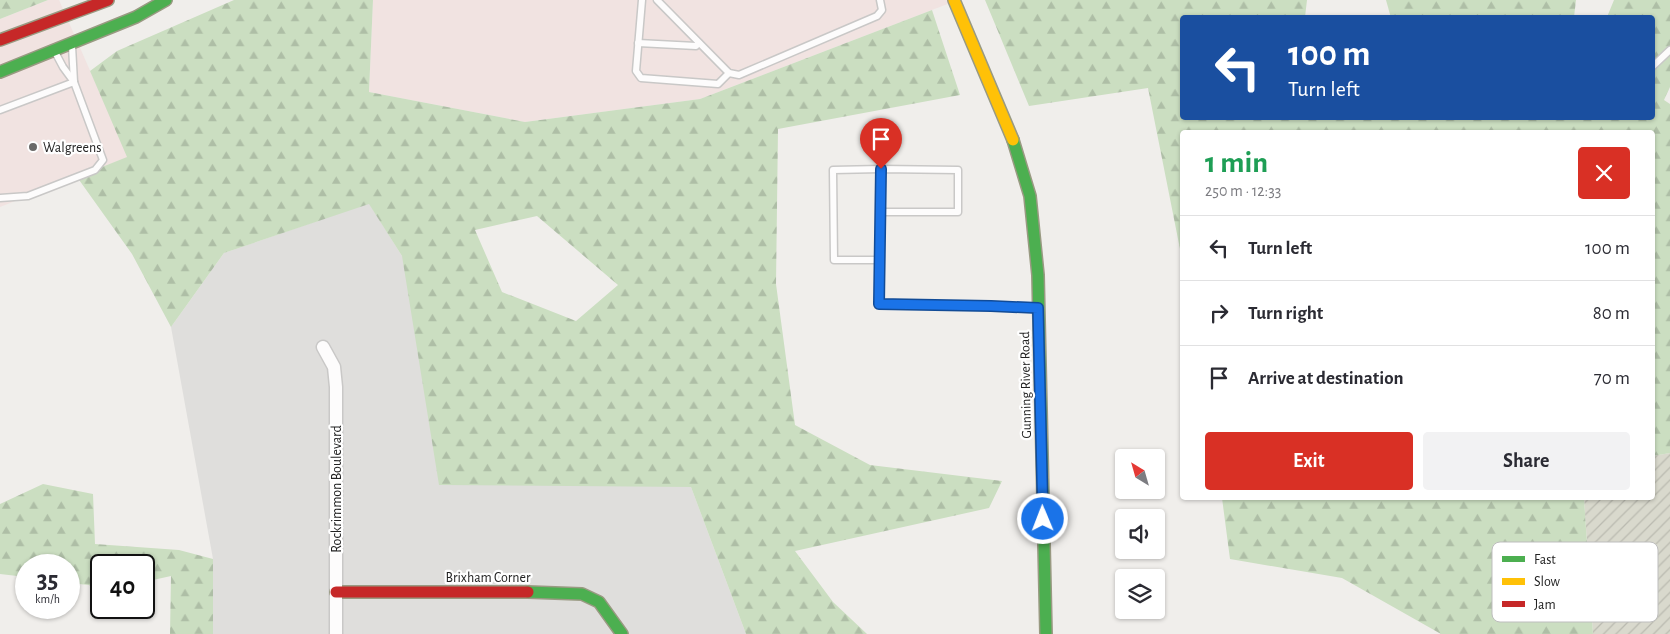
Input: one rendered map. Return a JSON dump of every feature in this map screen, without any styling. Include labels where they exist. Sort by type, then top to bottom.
[{"type":"street","points":[[0,72],[136,17],[166,0]]},
{"type":"street","name":"Gunning River Road","points":[[954,0],[1022,166],[1034,217],[1037,267],[1046,634]]},
{"type":"street","points":[[55,51],[64,31],[104,1]]},
{"type":"street","points":[[0,40],[104,1]]},
{"type":"street","name":"Rockrimmon Boulevard","points":[[323,347],[334,367],[336,387],[336,634]]},
{"type":"street","name":"Brixham Corner","points":[[336,592],[558,592],[582,594],[599,602],[622,634]]},
{"type":"lane","points":[[642,0],[636,71],[641,78],[718,84],[729,73]]},
{"type":"lane","points":[[657,0],[729,73],[739,75],[877,16],[882,10],[880,0]]},
{"type":"lane","points":[[638,43],[696,46],[699,43]]},
{"type":"lane","points":[[72,44],[74,82]]},
{"type":"lane","points":[[1655,64],[1670,50]]},
{"type":"lane","points":[[0,198],[28,196],[95,170],[103,160],[74,82],[63,67],[55,51]]},
{"type":"lane","points":[[0,110],[74,82]]},
{"type":"lane","points":[[881,169],[879,304],[1038,308]]},
{"type":"lane","points":[[880,212],[958,212],[958,170],[833,170],[834,260],[880,260]]},
{"type":"shaded area","points":[[48,0],[59,0],[128,157],[0,207],[0,19]]},
{"type":"shaded area","points":[[373,0],[958,0],[700,99],[525,122],[369,92]]},
{"type":"shaded area","points":[[369,203],[402,256],[691,487],[746,634],[213,634],[213,559],[171,327],[224,253]]},
{"type":"shaded area","points":[[1670,453],[1670,634],[1593,634],[1592,622],[1658,622],[1658,542],[1587,542],[1584,500],[1655,500],[1655,456]]},
{"type":"green space","points":[[0,0],[48,0],[0,19]]},
{"type":"green space","points":[[234,0],[373,0],[369,92],[525,122],[700,99],[932,10],[960,95],[778,129],[776,284],[795,425],[870,465],[1002,481],[989,508],[795,551],[833,602],[867,634],[746,634],[691,487],[439,485],[402,256],[369,204],[224,253],[171,327],[132,254],[77,177],[127,157],[90,71],[117,51]],"holes":[[[537,216],[618,285],[576,321],[502,292],[475,230]]]},
{"type":"green space","points":[[985,0],[1307,0],[1305,15],[1180,15],[1180,120],[1655,120],[1655,15],[1608,15],[1614,0],[1670,0],[1670,87],[1664,100],[1670,104],[1670,453],[1655,456],[1655,130],[1180,130],[1180,249],[1148,88],[1029,106]]},
{"type":"green space","points":[[1386,0],[1576,0],[1574,15],[1390,15]]},
{"type":"green space","points":[[43,484],[93,494],[95,544],[179,550],[213,559],[213,634],[170,634],[171,576],[155,580],[155,554],[90,554],[90,586],[80,584],[80,554],[15,554],[15,576],[0,574],[0,504]]},
{"type":"green space","points":[[1222,500],[1584,500],[1587,542],[1492,542],[1492,622],[1592,622],[1593,634],[1441,634],[1342,578],[1230,559]]},
{"type":"traffic: fast","points":[[0,72],[136,17],[166,0]]},
{"type":"traffic: fast","points":[[1013,140],[1030,196],[1038,275],[1046,634]]},
{"type":"traffic: fast","points":[[528,592],[582,594],[599,602],[622,634]]},
{"type":"traffic: slow","points":[[954,0],[1013,140]]},
{"type":"traffic: jam","points":[[0,40],[108,0]]},
{"type":"traffic: jam","points":[[336,592],[528,592]]},
{"type":"place","name":"Walgreens","points":[[33,147]]},
{"type":"route","points":[[881,169],[879,304],[1038,308],[1043,519]]}]
